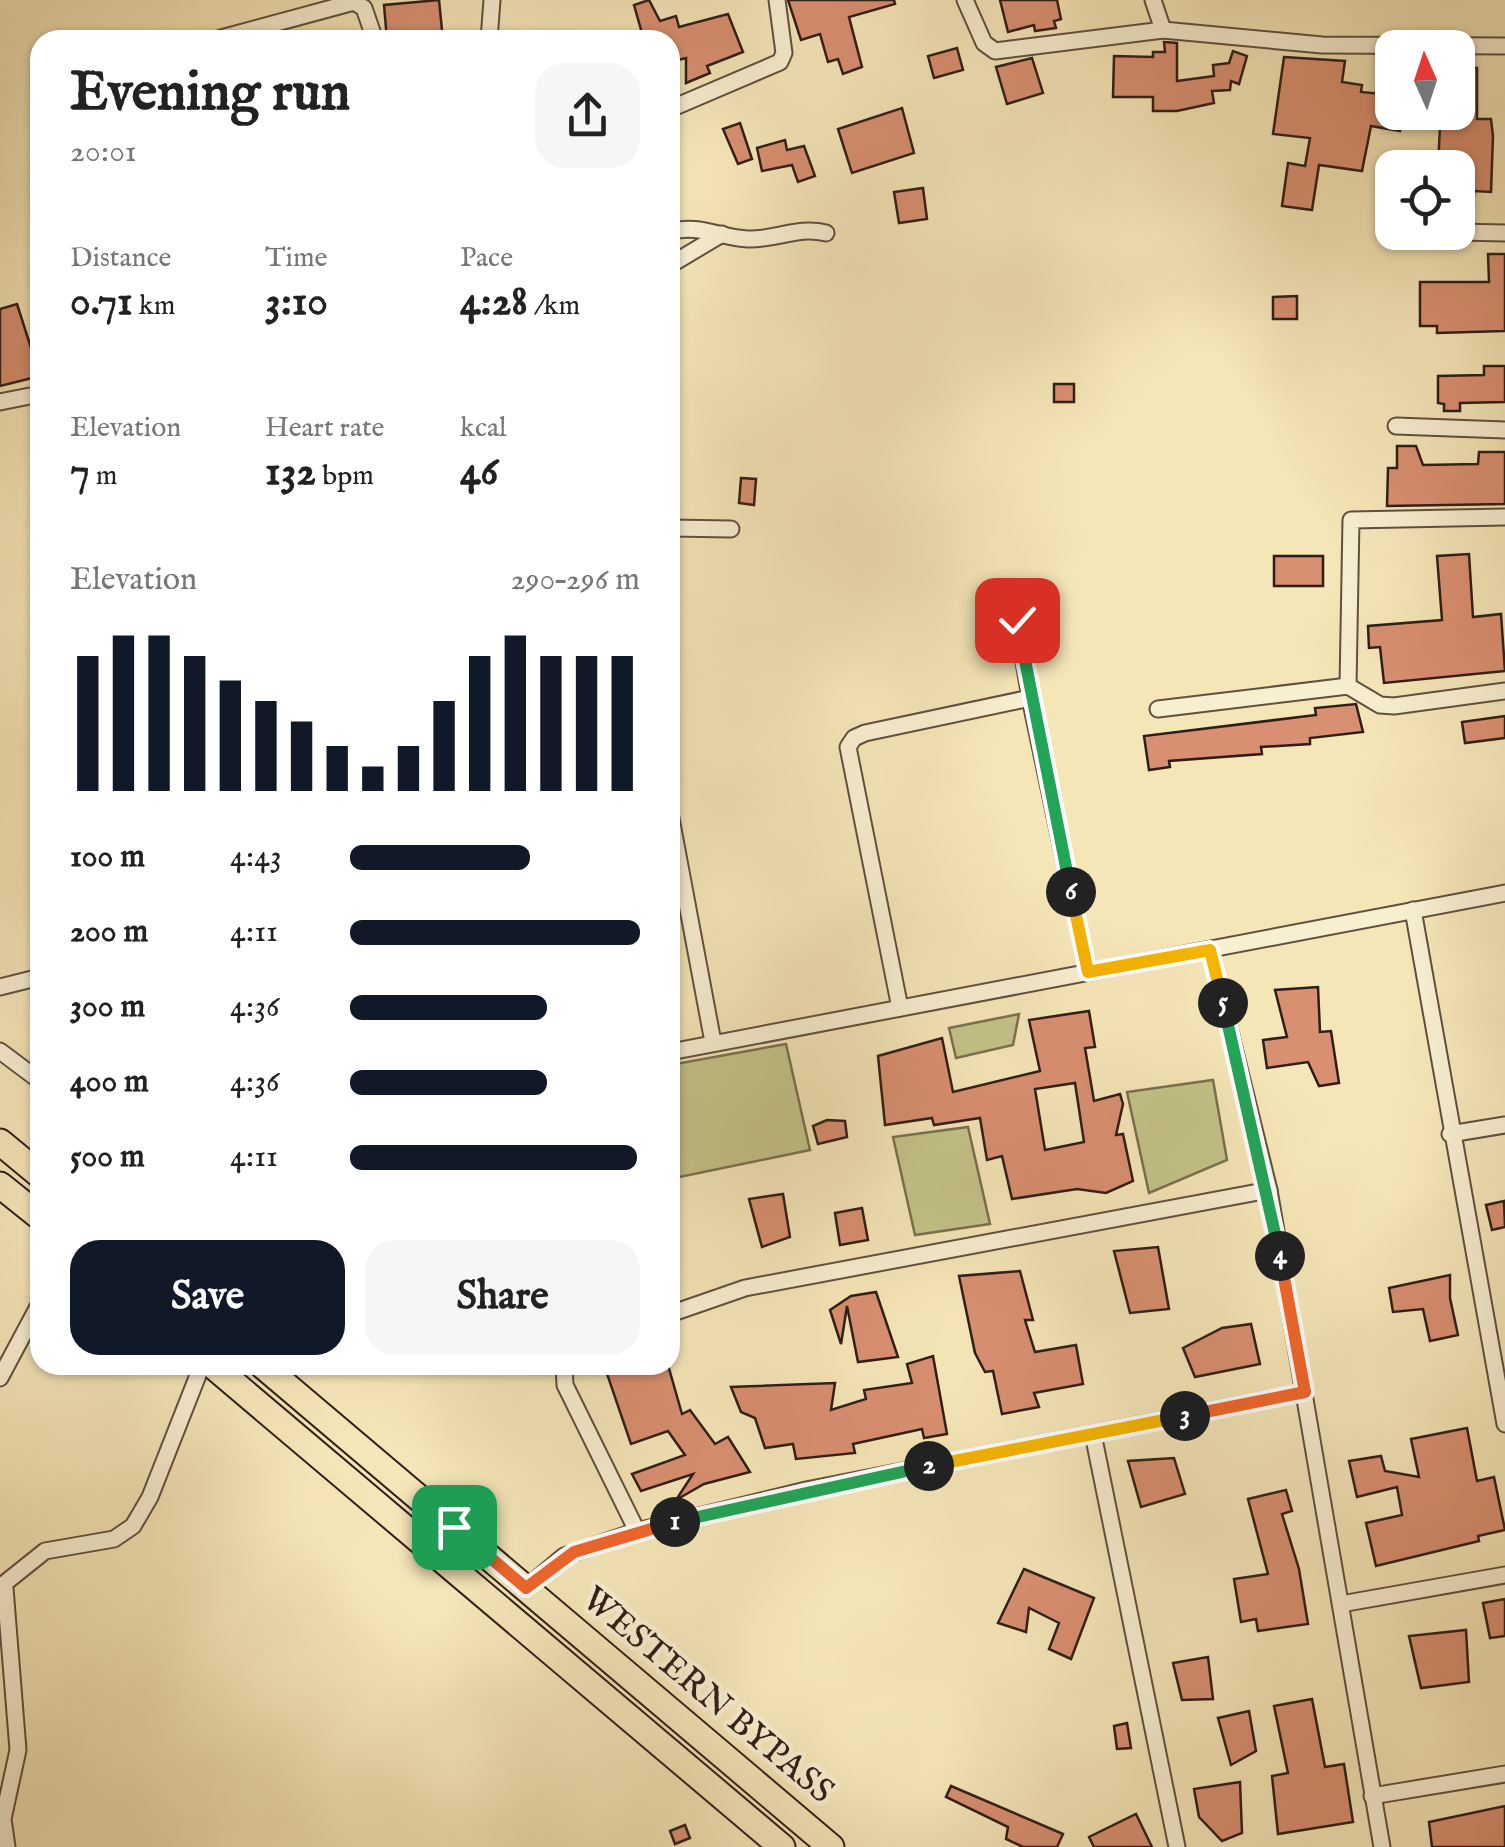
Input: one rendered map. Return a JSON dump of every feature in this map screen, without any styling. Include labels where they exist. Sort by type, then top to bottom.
[{"type":"main road","points":[[0,1142],[30,1168]]},
{"type":"main road","points":[[0,1186],[30,1208]]},
{"type":"main road","name":"WESTERN BYPASS","points":[[224,1375],[782,1847]]},
{"type":"main road","name":"WESTERN BYPASS","points":[[274,1375],[831,1847]]},
{"type":"street","points":[[490,30],[492,0]]},
{"type":"street","points":[[680,105],[780,62],[784,53],[778,0]]},
{"type":"street","points":[[965,0],[984,43],[995,50],[1163,30],[1322,45],[1505,46]]},
{"type":"street","points":[[1153,0],[1163,30]]},
{"type":"street","points":[[251,30],[354,2],[364,8],[371,30]]},
{"type":"street","points":[[680,230],[690,228],[748,239],[797,228],[826,233]]},
{"type":"street","points":[[1475,232],[1505,233]]},
{"type":"street","points":[[680,258],[722,234]]},
{"type":"street","points":[[0,402],[30,396]]},
{"type":"street","points":[[1396,426],[1505,430]]},
{"type":"street","points":[[1348,686],[1351,520],[1505,516]]},
{"type":"street","points":[[680,528],[731,529]]},
{"type":"street","points":[[1017,620],[1088,972]]},
{"type":"street","points":[[1158,709],[1348,686],[1380,705],[1394,706],[1505,691]]},
{"type":"street","points":[[900,1008],[848,748],[854,738],[865,733],[1030,698]]},
{"type":"street","points":[[680,882],[713,1042]]},
{"type":"street","points":[[680,1050],[1505,893]]},
{"type":"street","points":[[1413,910],[1450,1134],[1505,1424]]},
{"type":"street","points":[[1210,950],[1268,1190],[1382,1847]]},
{"type":"street","points":[[0,988],[30,980]]},
{"type":"street","points":[[0,1050],[30,1073]]},
{"type":"street","points":[[1450,1134],[1505,1124]]},
{"type":"street","points":[[680,1311],[745,1288],[1268,1190]]},
{"type":"street","points":[[0,1378],[30,1322]]},
{"type":"street","points":[[1488,1330],[1505,1328]]},
{"type":"street","points":[[7,1847],[3,1819],[18,1750],[2,1588],[45,1551],[114,1539],[133,1526],[150,1498],[198,1375]]},
{"type":"street","points":[[564,1375],[565,1385],[637,1531]]},
{"type":"street","points":[[526,1588],[564,1556],[637,1531],[806,1490],[1305,1392]]},
{"type":"street","points":[[1094,1434],[1176,1847]]},
{"type":"street","points":[[1340,1604],[1505,1575]]},
{"type":"street","points":[[1372,1796],[1505,1774]]},
{"type":"shaded area","points":[[1019,1014],[1013,1045],[956,1058],[949,1028]]},
{"type":"shaded area","points":[[786,1044],[810,1150],[680,1177],[680,1063]]},
{"type":"shaded area","points":[[1213,1080],[1227,1160],[1149,1193],[1127,1092]]},
{"type":"shaded area","points":[[968,1127],[990,1224],[915,1235],[893,1137]]},
{"type":"building","points":[[439,0],[442,30],[386,30],[384,5]]},
{"type":"building","points":[[649,0],[660,21],[676,16],[679,27],[728,14],[743,52],[707,66],[710,73],[686,83],[686,58],[680,60],[680,30],[641,30],[634,5]]},
{"type":"building","points":[[788,0],[894,0],[895,4],[849,17],[862,67],[843,74],[838,59],[828,62],[820,34],[801,40]]},
{"type":"building","points":[[1000,0],[1057,0],[1061,19],[1054,21],[1056,28],[1035,31],[1034,25],[1008,32]]},
{"type":"building","points":[[1164,42],[1177,43],[1177,81],[1214,76],[1213,65],[1229,63],[1233,51],[1247,56],[1239,84],[1231,81],[1230,90],[1212,91],[1214,103],[1177,111],[1153,111],[1153,97],[1113,97],[1114,56],[1153,57],[1153,52],[1165,52]]},
{"type":"building","points":[[957,48],[963,70],[934,78],[928,56]]},
{"type":"building","points":[[1284,57],[1345,61],[1342,82],[1362,85],[1361,92],[1375,93],[1375,127],[1371,126],[1362,171],[1319,165],[1312,210],[1282,206],[1288,163],[1305,166],[1310,138],[1273,134]]},
{"type":"building","points":[[1032,58],[1043,93],[1007,104],[996,67]]},
{"type":"building","points":[[1477,68],[1477,119],[1491,119],[1493,136],[1491,192],[1475,191],[1475,150],[1439,150],[1440,130],[1475,130]]},
{"type":"building","points":[[902,108],[914,153],[852,173],[838,129]]},
{"type":"building","points":[[740,123],[752,159],[738,164],[723,129]]},
{"type":"building","points":[[785,140],[787,150],[804,146],[815,176],[798,182],[792,165],[762,171],[757,148]]},
{"type":"building","points":[[923,188],[927,219],[899,223],[894,192]]},
{"type":"building","points":[[1488,254],[1505,254],[1505,331],[1437,333],[1437,326],[1420,326],[1420,282],[1489,282]]},
{"type":"building","points":[[1297,296],[1297,319],[1273,319],[1273,297]]},
{"type":"building","points":[[17,304],[30,345],[30,378],[0,386],[0,309]]},
{"type":"building","points":[[1484,366],[1505,366],[1505,402],[1460,403],[1460,411],[1444,411],[1444,404],[1438,403],[1438,376],[1484,375]]},
{"type":"building","points":[[1054,384],[1074,384],[1074,402],[1054,402]]},
{"type":"building","points":[[1397,446],[1416,446],[1423,465],[1478,464],[1479,452],[1505,452],[1505,504],[1387,506],[1388,468],[1397,468]]},
{"type":"building","points":[[741,478],[756,479],[754,505],[739,503]]},
{"type":"building","points":[[1469,554],[1473,617],[1501,614],[1505,671],[1384,683],[1380,647],[1369,648],[1368,626],[1442,620],[1437,556]]},
{"type":"building","points":[[1274,556],[1323,556],[1323,586],[1274,586]]},
{"type":"building","points":[[1356,704],[1363,732],[1310,738],[1310,744],[1261,747],[1262,754],[1169,761],[1170,767],[1149,770],[1144,736],[1316,715],[1315,708]]},
{"type":"building","points":[[1505,716],[1505,738],[1465,743],[1462,722]]},
{"type":"building","points":[[1318,987],[1320,1032],[1331,1031],[1339,1083],[1319,1086],[1308,1062],[1267,1068],[1263,1040],[1287,1037],[1275,990]]},
{"type":"building","points":[[1089,1011],[1095,1047],[1085,1048],[1094,1101],[1120,1094],[1123,1104],[1116,1135],[1123,1134],[1133,1181],[1106,1193],[1077,1189],[1012,1199],[1002,1156],[987,1160],[980,1118],[934,1125],[932,1118],[885,1125],[878,1056],[942,1038],[953,1092],[1040,1071],[1029,1020]],"holes":[[[1075,1083],[1084,1142],[1045,1150],[1035,1089]]]},
{"type":"building","points":[[827,1120],[845,1121],[847,1137],[818,1144],[813,1126]]},
{"type":"building","points":[[783,1194],[790,1237],[762,1247],[749,1199]]},
{"type":"building","points":[[1504,1201],[1505,1227],[1492,1230],[1486,1205]]},
{"type":"building","points":[[862,1208],[868,1240],[840,1245],[835,1213]]},
{"type":"building","points":[[1158,1247],[1169,1309],[1130,1313],[1114,1251]]},
{"type":"building","points":[[1020,1271],[1033,1320],[1025,1320],[1035,1352],[1076,1345],[1083,1384],[1034,1393],[1039,1407],[1002,1414],[993,1371],[985,1372],[975,1353],[959,1276]]},
{"type":"building","points":[[1450,1275],[1450,1298],[1458,1335],[1430,1341],[1423,1309],[1393,1312],[1389,1288]]},
{"type":"building","points":[[876,1292],[898,1357],[858,1362],[847,1306],[841,1344],[830,1310],[851,1296]]},
{"type":"building","points":[[1251,1324],[1260,1364],[1195,1377],[1183,1348],[1222,1328]]},
{"type":"building","points":[[933,1356],[947,1434],[924,1438],[922,1429],[853,1444],[855,1453],[796,1459],[793,1444],[765,1448],[755,1418],[741,1412],[731,1387],[835,1383],[831,1410],[866,1399],[864,1390],[912,1383],[907,1364]]},
{"type":"building","points":[[607,1375],[671,1375],[682,1414],[690,1410],[715,1444],[728,1437],[750,1472],[704,1484],[676,1500],[693,1474],[641,1491],[632,1474],[685,1455],[668,1431],[631,1444]]},
{"type":"building","points":[[1467,1428],[1477,1481],[1494,1477],[1505,1530],[1478,1536],[1479,1541],[1376,1566],[1366,1523],[1402,1515],[1397,1487],[1357,1497],[1349,1461],[1381,1456],[1385,1471],[1419,1477],[1411,1439]]},
{"type":"building","points":[[1174,1458],[1185,1494],[1141,1507],[1128,1461]]},
{"type":"building","points":[[1286,1490],[1292,1511],[1282,1514],[1299,1569],[1308,1624],[1258,1631],[1256,1619],[1241,1622],[1234,1579],[1268,1574],[1248,1499]]},
{"type":"building","points":[[1024,1569],[1094,1598],[1071,1659],[1049,1649],[1059,1623],[1029,1608],[1026,1632],[998,1623]]},
{"type":"building","points":[[1505,1599],[1505,1636],[1490,1638],[1483,1603]]},
{"type":"building","points":[[1466,1630],[1469,1682],[1421,1688],[1409,1636]]},
{"type":"building","points":[[1208,1657],[1213,1699],[1182,1700],[1173,1663]]},
{"type":"building","points":[[1312,1699],[1325,1767],[1344,1764],[1353,1822],[1278,1834],[1272,1776],[1288,1773],[1274,1706]]},
{"type":"building","points":[[1249,1711],[1256,1751],[1231,1765],[1218,1718]]},
{"type":"building","points":[[1127,1723],[1131,1748],[1117,1749],[1114,1726]]},
{"type":"building","points":[[1240,1782],[1242,1833],[1222,1841],[1199,1817],[1194,1789]]},
{"type":"building","points":[[951,1786],[1063,1834],[1057,1847],[1023,1847],[1006,1839],[1008,1827],[946,1797]]},
{"type":"building","points":[[1505,1806],[1505,1847],[1432,1847],[1429,1822]]},
{"type":"building","points":[[1136,1814],[1152,1847],[1094,1847],[1089,1837]]},
{"type":"building","points":[[685,1825],[690,1838],[675,1844],[670,1831]]},
{"type":"route","points":[[454,1527],[526,1588],[564,1556],[637,1531],[806,1490],[1305,1392],[1268,1190],[1210,950],[1088,972],[1017,620]]}]
